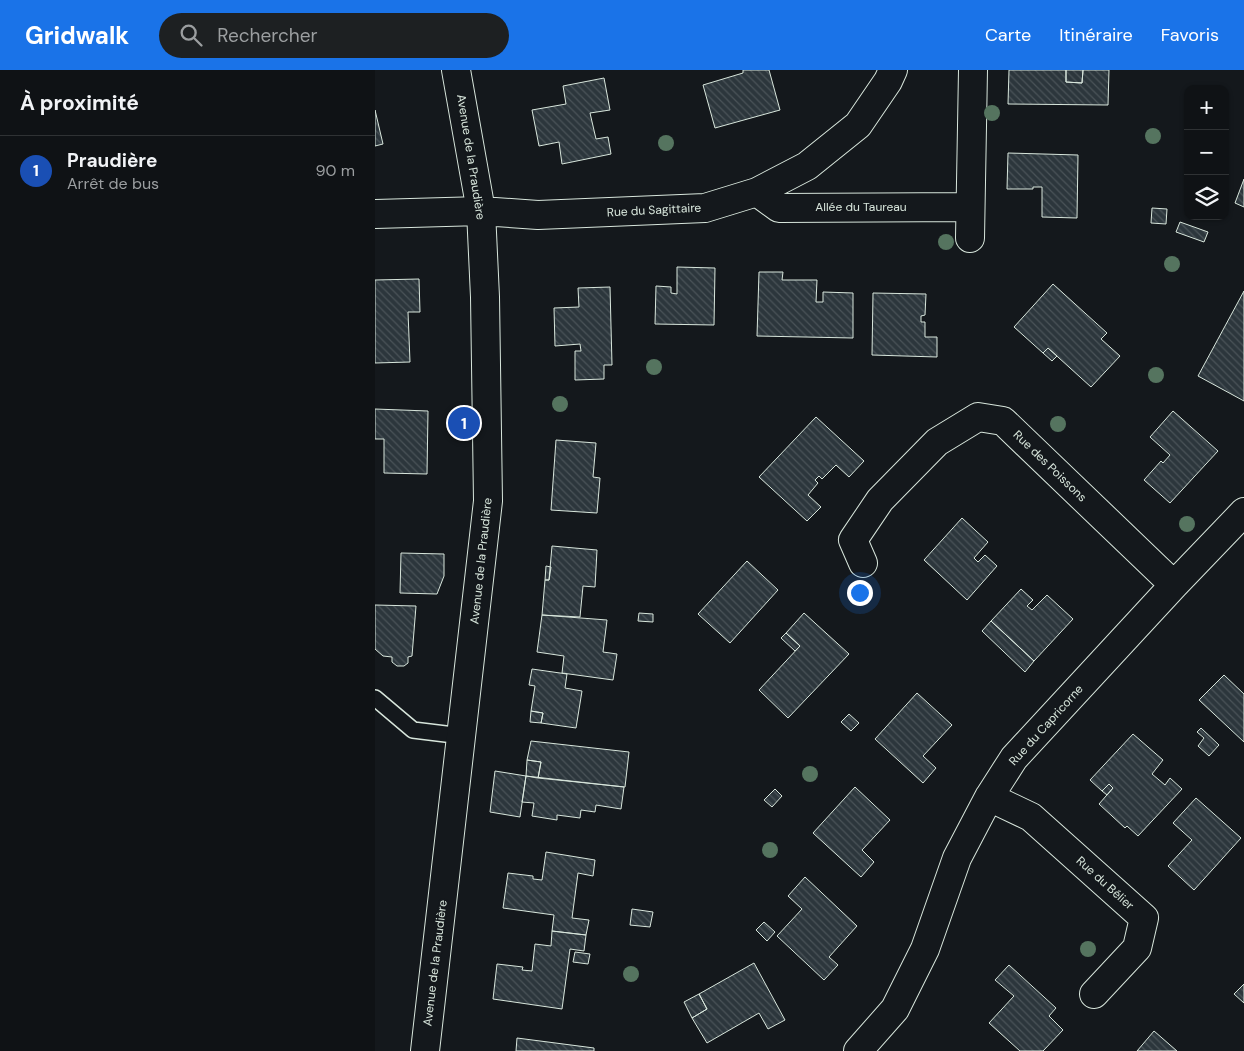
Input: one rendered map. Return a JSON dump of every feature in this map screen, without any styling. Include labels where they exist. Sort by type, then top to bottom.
[{"type":"street","name":"Avenue de la Praudière","points":[[425,1051],[488,501],[485,307],[481,211],[456,70]]},
{"type":"street","name":"Rue du Sagittaire","points":[[375,214],[481,211],[537,215],[705,208],[757,192],[807,166],[857,126],[888,81],[893,70]]},
{"type":"street","points":[[970,238],[973,70]]},
{"type":"street","name":"Allée du Taureau","points":[[757,192],[779,208],[970,207]]},
{"type":"street","name":"Rue des Poissons","points":[[863,563],[853,540],[880,500],[937,442],[978,417],[1003,421],[1174,585]]},
{"type":"street","name":"Rue du Capricorne","points":[[858,1051],[895,1009],[925,949],[957,858],[989,797],[1014,758],[1244,512]]},
{"type":"street","name":"Rue du Bélier","points":[[989,797],[1031,817],[1143,918],[1137,948],[1094,994]]},
{"type":"lane","points":[[375,698],[413,730],[462,736]]},
{"type":"building","points":[[743,70],[769,70],[780,110],[715,128],[703,85],[743,73]]},
{"type":"building","points":[[1009,70],[1066,70],[1066,82],[1082,83],[1083,70],[1109,70],[1108,105],[1008,104]]},
{"type":"building","points":[[1066,70],[1083,70],[1082,83],[1066,82]]},
{"type":"building","points":[[604,78],[610,110],[590,113],[596,139],[608,137],[611,154],[562,164],[559,142],[539,146],[532,110],[566,104],[563,86]]},
{"type":"building","points":[[375,110],[383,144],[375,146]]},
{"type":"building","points":[[1008,153],[1078,155],[1077,218],[1042,217],[1042,187],[1007,189]]},
{"type":"building","points":[[1244,179],[1244,207],[1235,203]]},
{"type":"building","points":[[1152,208],[1167,209],[1166,224],[1151,223]]},
{"type":"building","points":[[1180,222],[1208,232],[1204,242],[1176,232]]},
{"type":"building","points":[[677,267],[715,268],[714,325],[655,324],[656,286],[671,287],[671,293],[677,294]]},
{"type":"building","points":[[759,272],[783,272],[782,280],[817,280],[816,302],[823,302],[823,292],[853,293],[853,338],[757,336]]},
{"type":"building","points":[[419,279],[420,312],[408,312],[410,362],[375,363],[375,280]]},
{"type":"building","points":[[1053,284],[1107,333],[1101,339],[1120,356],[1091,387],[1048,348],[1043,353],[1014,327]]},
{"type":"building","points":[[610,287],[612,365],[604,365],[604,379],[575,380],[575,351],[581,351],[580,344],[555,346],[554,308],[579,307],[578,288]]},
{"type":"building","points":[[1244,291],[1244,401],[1198,376]]},
{"type":"building","points":[[873,293],[926,294],[925,315],[921,316],[921,322],[925,322],[925,337],[937,337],[937,357],[872,355]]},
{"type":"building","points":[[1048,348],[1057,356],[1052,361],[1043,353]]},
{"type":"building","points":[[375,409],[428,411],[427,474],[384,473],[384,439],[375,439]]},
{"type":"building","points":[[1173,411],[1218,451],[1170,503],[1144,480],[1161,461],[1163,463],[1170,455],[1150,437]]},
{"type":"building","points":[[816,417],[864,461],[849,477],[836,465],[822,479],[819,476],[815,480],[818,483],[808,495],[821,507],[807,521],[759,477]]},
{"type":"building","points":[[556,440],[596,443],[593,477],[600,478],[597,513],[551,510]]},
{"type":"building","points":[[962,518],[988,542],[974,558],[978,562],[985,555],[997,566],[967,600],[924,560]]},
{"type":"building","points":[[552,546],[597,550],[595,587],[583,586],[580,617],[542,615],[545,580],[549,580]]},
{"type":"building","points":[[401,553],[444,554],[444,576],[437,594],[400,593]]},
{"type":"building","points":[[747,561],[778,590],[730,643],[698,614]]},
{"type":"building","points":[[546,566],[551,567],[549,580],[545,580]]},
{"type":"building","points":[[1021,589],[1033,600],[1027,606],[1032,610],[1047,595],[1073,619],[1034,661],[991,621]]},
{"type":"building","points":[[375,605],[416,606],[412,656],[408,657],[408,663],[404,666],[397,666],[392,662],[392,657],[383,656],[375,649]]},
{"type":"building","points":[[639,613],[653,614],[653,622],[638,621]]},
{"type":"building","points":[[804,613],[849,654],[788,718],[759,690],[800,646],[786,633]]},
{"type":"building","points":[[542,615],[607,620],[603,652],[617,654],[613,680],[562,673],[564,656],[537,652]]},
{"type":"building","points":[[991,621],[1034,661],[1025,672],[982,631]]},
{"type":"building","points":[[786,633],[800,646],[795,651],[781,638]]},
{"type":"building","points":[[532,669],[567,674],[565,688],[582,691],[576,728],[541,723],[543,713],[531,711],[535,686],[529,685]]},
{"type":"building","points":[[1224,675],[1244,694],[1244,742],[1199,700]]},
{"type":"building","points":[[917,693],[952,725],[923,756],[936,768],[923,783],[875,739]]},
{"type":"building","points":[[531,711],[543,713],[541,723],[530,722]]},
{"type":"building","points":[[849,714],[859,723],[851,731],[841,722]]},
{"type":"building","points":[[1201,728],[1219,745],[1209,756],[1198,746],[1204,738],[1197,732]]},
{"type":"building","points":[[1133,734],[1163,760],[1152,774],[1165,785],[1170,778],[1182,789],[1138,836],[1127,826],[1125,828],[1099,804],[1113,788],[1109,784],[1102,791],[1090,780]]},
{"type":"building","points":[[531,741],[629,752],[625,787],[538,778],[541,762],[527,760]]},
{"type":"building","points":[[527,760],[541,762],[538,778],[526,776]]},
{"type":"building","points":[[495,771],[526,776],[520,817],[490,812]]},
{"type":"building","points":[[526,776],[624,787],[621,809],[596,805],[595,812],[581,810],[580,818],[557,815],[557,820],[532,816],[534,803],[522,802]]},
{"type":"building","points":[[1109,784],[1113,788],[1107,795],[1102,791]]},
{"type":"building","points":[[855,787],[890,820],[862,850],[874,862],[861,877],[813,833]]},
{"type":"building","points":[[775,789],[782,796],[772,807],[764,800]]},
{"type":"building","points":[[1196,798],[1241,838],[1194,890],[1168,866],[1192,840],[1173,823]]},
{"type":"building","points":[[546,852],[595,860],[593,876],[578,873],[572,918],[589,920],[586,935],[552,931],[554,915],[503,908],[508,873],[533,876],[533,879],[542,880]]},
{"type":"building","points":[[805,877],[857,926],[829,957],[838,965],[824,980],[777,936],[802,909],[788,896]]},
{"type":"building","points":[[632,909],[653,912],[650,927],[630,925]]},
{"type":"building","points":[[764,922],[775,932],[767,941],[756,930]]},
{"type":"building","points":[[552,931],[586,935],[584,951],[570,949],[562,1009],[493,999],[497,964],[523,967],[522,970],[532,971],[535,944],[551,946]]},
{"type":"building","points":[[575,952],[590,954],[588,964],[573,962]]},
{"type":"building","points":[[754,963],[785,1020],[768,1029],[759,1013],[707,1043],[692,1018],[707,1009],[699,994]]},
{"type":"building","points":[[1009,965],[1056,1008],[1049,1016],[1063,1030],[1043,1051],[1020,1051],[989,1023],[1014,996],[995,980]]},
{"type":"building","points":[[1244,984],[1244,1003],[1234,994]]},
{"type":"building","points":[[699,994],[707,1009],[692,1018],[684,1002]]},
{"type":"building","points":[[1154,1031],[1177,1051],[1137,1051]]},
{"type":"building","points":[[517,1038],[594,1048],[594,1051],[516,1051]]},
{"type":"place","name":"Praudière","points":[[464,423]]}]
